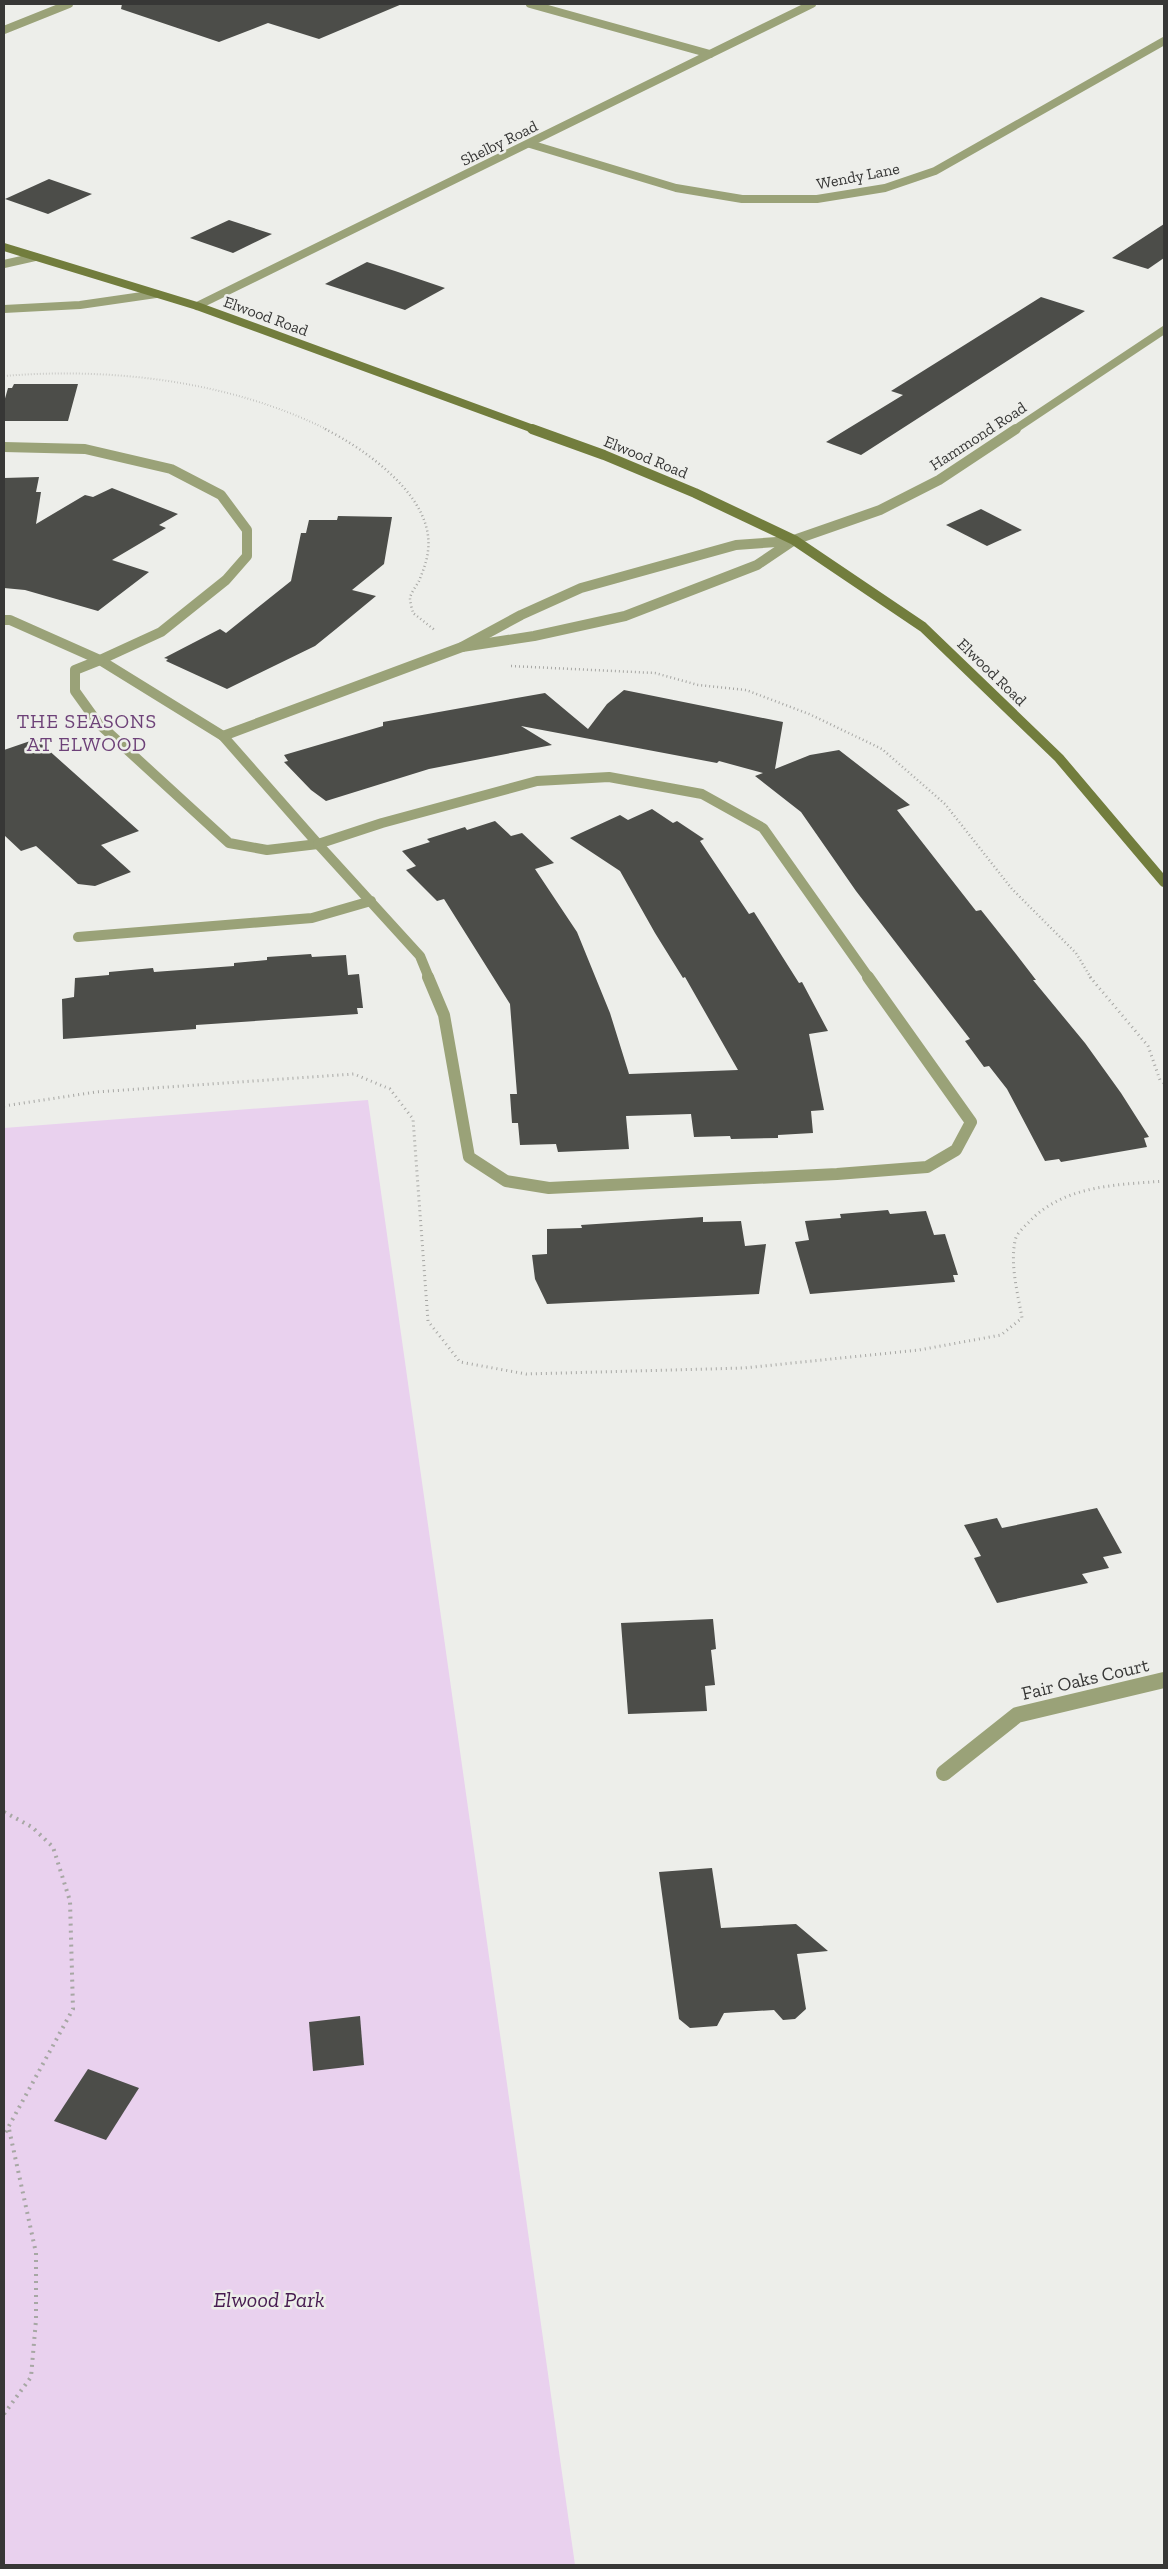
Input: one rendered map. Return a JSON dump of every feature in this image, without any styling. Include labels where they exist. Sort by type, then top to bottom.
[{"type":"main road","name":"Elwood Road","points":[[4,247],[198,306],[604,455],[695,493],[794,540],[922,627],[1059,758],[1164,882]]},
{"type":"street","points":[[4,30],[70,4]]},
{"type":"street","points":[[530,4],[710,54]]},
{"type":"street","name":"Shelby Road","points":[[198,306],[812,4]]},
{"type":"street","name":"Wendy Lane","points":[[530,144],[676,188],[742,199],[817,199],[885,188],[935,170],[1164,42]]},
{"type":"street","points":[[4,264],[35,257]]},
{"type":"street","points":[[4,309],[80,305],[156,294]]},
{"type":"street","name":"Hammond Road","points":[[794,540],[880,510],[939,480],[1164,330]]},
{"type":"street","points":[[4,447],[86,449],[171,469],[221,495],[247,530],[247,556],[226,580],[161,632],[100,660],[76,670],[75,690],[98,723],[229,843],[267,850],[318,844],[382,822],[537,781],[609,777],[702,794],[763,828],[971,1122],[956,1150],[927,1167],[837,1174],[549,1188],[520,1186],[496,1178],[469,1157],[444,1015],[420,956],[318,844],[223,736],[100,660],[10,620],[4,620]]},
{"type":"street","points":[[462,647],[534,636],[626,616],[757,565],[794,540]]},
{"type":"street","points":[[223,736],[462,647],[522,615],[581,588],[736,545],[794,540]]},
{"type":"street","points":[[78,937],[312,918],[371,901]]},
{"type":"street","name":"Fair Oaks Court","points":[[944,1773],[1017,1715],[1164,1680]]},
{"type":"path","points":[[4,376],[86,373],[152,378],[200,387],[269,408],[330,431],[367,453],[409,494],[426,521],[429,538],[424,572],[410,597],[413,613],[429,627],[443,635]]},
{"type":"path","points":[[503,664],[517,668],[655,672],[698,685],[746,690],[809,714],[882,748],[945,804],[1012,889],[1076,953],[1093,982],[1148,1046],[1160,1080],[1164,1083]]},
{"type":"path","points":[[4,1106],[96,1092],[354,1074],[390,1089],[413,1119],[428,1321],[460,1362],[526,1374],[744,1368],[919,1350],[1000,1335],[1022,1318],[1016,1277],[1016,1239],[1034,1214],[1070,1194],[1113,1186],[1164,1181]]},
{"type":"path","points":[[4,1812],[32,1827],[53,1847],[70,1901],[74,2009],[4,2135]]},
{"type":"path","points":[[4,2414],[31,2377],[36,2320],[36,2253],[9,2128]]},
{"type":"green space","name":"Elwood Park","points":[[368,1100],[575,2565],[4,2565],[4,1128]]},
{"type":"building","points":[[122,4],[402,4],[319,39],[268,23],[219,42],[121,9]]},
{"type":"building","points":[[49,179],[92,194],[48,214],[5,199]]},
{"type":"building","points":[[229,220],[272,234],[233,253],[190,238]]},
{"type":"building","points":[[1164,224],[1164,258],[1148,269],[1112,258]]},
{"type":"building","points":[[367,262],[445,288],[405,310],[325,284]]},
{"type":"building","points":[[1041,297],[1085,311],[861,455],[826,442],[903,395],[891,391]]},
{"type":"building","points":[[14,384],[78,384],[68,421],[4,421],[4,402],[8,388],[12,388]]},
{"type":"building","points":[[39,477],[36,492],[41,492],[36,524],[85,495],[93,497],[112,488],[178,514],[159,525],[166,528],[112,560],[149,572],[98,611],[25,590],[4,588],[4,478]]},
{"type":"building","points":[[981,509],[1022,530],[987,546],[946,525]]},
{"type":"building","points":[[338,516],[392,517],[384,564],[352,590],[376,596],[315,646],[227,689],[166,661],[168,659],[164,658],[220,629],[226,633],[291,581],[301,533],[306,533],[309,520],[337,520]]},
{"type":"building","points":[[624,690],[783,722],[775,769],[810,755],[839,750],[910,805],[897,810],[976,911],[981,910],[1036,980],[1033,980],[1085,1043],[1121,1093],[1149,1137],[1144,1138],[1147,1147],[1061,1162],[1059,1159],[1045,1161],[1007,1089],[989,1066],[984,1067],[965,1041],[970,1039],[856,891],[801,812],[755,776],[763,773],[719,761],[717,763],[521,726],[552,745],[429,769],[326,801],[311,790],[284,762],[288,761],[284,755],[383,726],[383,722],[545,693],[588,729],[607,704]]},
{"type":"building","points":[[36,739],[139,831],[101,845],[131,872],[95,886],[78,884],[36,846],[21,851],[4,835],[4,750]]},
{"type":"building","points":[[652,809],[673,823],[677,821],[704,839],[700,841],[749,914],[754,912],[799,983],[802,982],[828,1031],[809,1034],[824,1110],[811,1111],[813,1133],[778,1135],[778,1138],[731,1139],[730,1136],[694,1137],[691,1114],[626,1116],[629,1149],[558,1152],[556,1144],[520,1145],[518,1123],[512,1123],[510,1094],[517,1094],[510,1004],[444,899],[437,901],[406,870],[416,866],[402,851],[430,842],[427,839],[465,827],[467,830],[495,821],[511,836],[522,833],[554,863],[535,869],[577,932],[610,1013],[629,1074],[738,1070],[685,977],[683,978],[655,933],[620,871],[570,838],[620,815],[628,820]]},
{"type":"building","points":[[311,954],[312,957],[346,955],[348,975],[359,974],[363,1008],[357,1008],[358,1014],[196,1025],[196,1029],[63,1039],[62,999],[74,997],[75,978],[109,975],[109,972],[153,968],[154,972],[234,966],[234,963],[267,960],[267,957]]},
{"type":"building","points":[[888,1210],[890,1214],[926,1211],[934,1235],[945,1234],[958,1275],[953,1275],[955,1282],[810,1294],[795,1242],[809,1240],[805,1221],[841,1218],[840,1214]]},
{"type":"building","points":[[703,1217],[703,1222],[741,1221],[745,1246],[766,1244],[759,1294],[547,1304],[535,1279],[532,1255],[547,1254],[547,1229],[582,1228],[581,1225]]},
{"type":"building","points":[[1097,1508],[1122,1553],[1103,1557],[1109,1568],[1082,1574],[1088,1583],[997,1603],[974,1558],[981,1556],[964,1525],[997,1518],[1002,1528]]},
{"type":"building","points":[[713,1619],[716,1649],[711,1650],[715,1685],[705,1686],[707,1711],[628,1714],[621,1623]]},
{"type":"building","points":[[712,1868],[721,1928],[796,1924],[828,1951],[797,1954],[806,2009],[795,2019],[783,2020],[774,2010],[724,2013],[717,2026],[690,2028],[679,2019],[659,1872]]},
{"type":"building","points":[[360,2016],[364,2065],[313,2071],[309,2022]]},
{"type":"building","points":[[88,2069],[139,2088],[106,2140],[54,2121]]},
{"type":"district","name":"THE SEASONS AT ELWOOD","points":[[87,732]]}]
